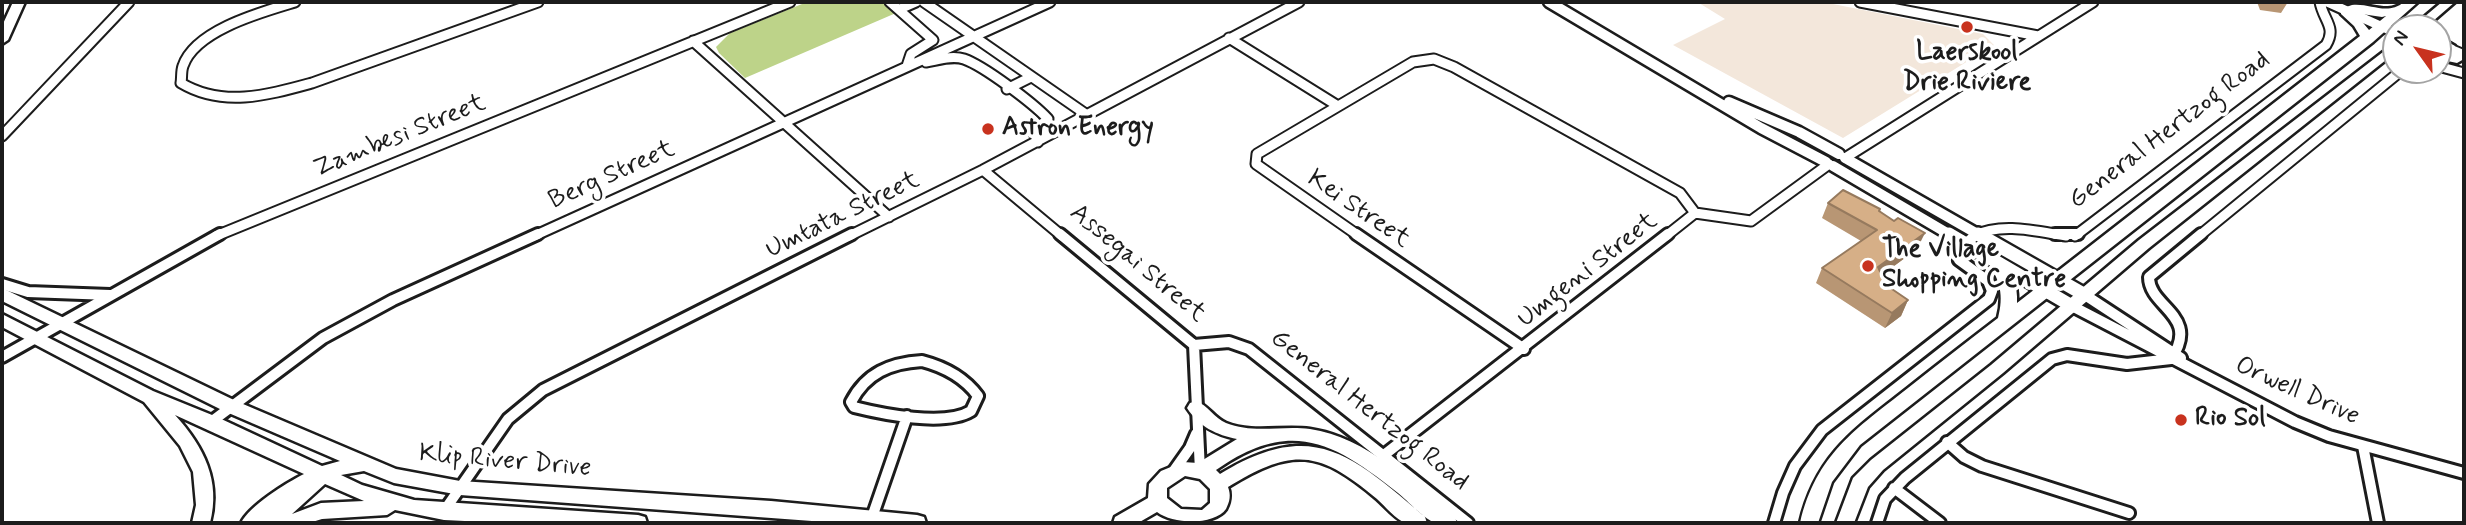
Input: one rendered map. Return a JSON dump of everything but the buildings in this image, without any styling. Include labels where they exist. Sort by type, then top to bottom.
[{"type":"main road","points":[[2,40],[19,2]]},
{"type":"main road","name":"General Hertzog Road","points":[[2399,14],[2412,2]]},
{"type":"main road","points":[[2340,6],[2382,13],[2401,11]]},
{"type":"main road","points":[[2340,6],[2358,22],[2368,38]]},
{"type":"main road","name":"General Hertzog Road","points":[[1808,523],[1822,481],[1843,451],[2354,46],[2382,32]]},
{"type":"main road","points":[[1844,523],[1860,482],[1871,471],[2144,244],[2382,58]]},
{"type":"main road","points":[[1996,262],[2011,290],[2006,320]]},
{"type":"main road","name":"Klip River Drive","points":[[2,294],[304,440],[369,467],[419,482],[460,488],[771,509],[870,521],[917,523]]},
{"type":"main road","name":"Klip River Drive","points":[[2,320],[147,396],[211,422],[380,500],[444,512],[638,523]]},
{"type":"main road","points":[[147,396],[182,434],[203,470],[206,488],[201,523]]},
{"type":"main road","points":[[1197,417],[1220,429],[1242,434],[1302,434],[1335,442],[1350,449],[1448,523]]},
{"type":"main road","points":[[1200,471],[1240,446],[1269,436]]},
{"type":"main road","points":[[268,523],[308,491],[323,474],[324,459],[304,440]]},
{"type":"main road","points":[[1218,484],[1243,466],[1268,454],[1292,450],[1313,453],[1331,458],[1358,472],[1418,523]]},
{"type":"main road","points":[[279,498],[295,474],[291,460]]},
{"type":"main road","points":[[250,523],[297,486],[343,467],[369,467]]},
{"type":"main road","points":[[1183,469],[1200,471],[1212,477],[1218,484],[1221,501],[1209,516],[1200,521],[1175,522],[1156,503],[1158,485],[1173,472],[1183,469]]},
{"type":"main road","points":[[1122,523],[1156,503]]},
{"type":"main road","points":[[288,523],[321,511],[414,508]]},
{"type":"street","points":[[2,136],[129,2]]},
{"type":"street","points":[[295,2],[245,20],[198,44],[184,59],[179,71],[181,83],[199,94],[211,97],[277,93],[538,2]]},
{"type":"street","name":"Zambesi Street","points":[[2,357],[192,247],[262,215],[693,41],[774,4],[790,2]]},
{"type":"street","points":[[890,2],[933,40],[911,54],[909,66],[963,59],[1046,114],[1046,121],[1033,131],[1038,142]]},
{"type":"street","points":[[900,9],[916,2]]},
{"type":"street","points":[[924,2],[1087,115]]},
{"type":"street","name":"Berg Street","points":[[211,422],[323,338],[383,305],[1050,2]]},
{"type":"street","name":"Umtata Street","points":[[444,512],[508,419],[542,390],[1038,142],[1299,2]]},
{"type":"street","points":[[1549,2],[2046,291],[2078,300]]},
{"type":"street","points":[[1860,2],[2038,36]]},
{"type":"street","points":[[1842,156],[2093,2]]},
{"type":"street","name":"General Hertzog Road","points":[[1966,245],[1980,234],[2006,227],[2070,236],[2084,230],[2326,45],[2333,36],[2333,31],[2320,2]]},
{"type":"street","points":[[2340,6],[2382,24]]},
{"type":"street","points":[[1229,38],[1338,106]]},
{"type":"street","points":[[693,41],[889,217]]},
{"type":"street","name":"Kei Street","points":[[1524,349],[1256,164],[1255,157],[1260,150],[1413,62],[1437,59],[1680,192],[1695,213]]},
{"type":"street","points":[[1007,89],[1031,77]]},
{"type":"street","points":[[1877,523],[1882,504],[1894,488],[2048,361],[2067,355],[2127,364],[2174,356],[2181,339],[2179,323],[2151,288],[2149,277],[2385,84]]},
{"type":"street","points":[[1697,89],[1789,127],[1842,156],[2059,279],[2078,300]]},
{"type":"street","points":[[1830,164],[1846,164],[1842,156]]},
{"type":"street","name":"Umgeni Street","points":[[1384,455],[1524,349],[1695,213],[1738,221],[1751,220],[1765,214],[1830,164]]},
{"type":"street","name":"Assegai Street","points":[[983,170],[1194,345],[1200,471]]},
{"type":"street","points":[[1774,523],[1791,472],[1815,436],[1989,299],[1992,291],[1988,281],[1959,260],[1966,245]]},
{"type":"street","points":[[2,284],[28,292],[110,295]]},
{"type":"street","name":"Orwell Drive","points":[[2078,300],[2174,356]]},
{"type":"street","name":"Orwell Drive","points":[[2078,300],[2195,370],[2295,422],[2363,446],[2464,473]]},
{"type":"street","name":"General Hertzog Road","points":[[1194,345],[1229,342],[1249,349],[1468,523]]},
{"type":"street","points":[[922,361],[954,373],[978,396],[974,408],[958,416],[907,416],[860,409],[854,407],[851,402],[856,389],[870,376],[889,365],[922,361]]},
{"type":"street","points":[[870,521],[907,416]]},
{"type":"street","points":[[1173,472],[1190,448],[1197,417]]},
{"type":"street","points":[[1947,442],[1964,457],[1982,466],[2129,513]]},
{"type":"street","points":[[2363,446],[2378,523]]},
{"type":"street","points":[[1894,488],[1940,523]]},
{"type":"shaded area","points":[[1823,2],[1983,34],[1994,45],[1843,138],[1673,45],[1725,19],[1699,3]]},
{"type":"green space","points":[[807,2],[881,2],[896,13],[745,78],[719,53],[716,47],[730,33]]},
{"type":"place","name":"Laerskool Drie Riviere","points":[[1967,27]]},
{"type":"place","name":"Astron Energy","points":[[988,129]]},
{"type":"place","name":"The Village Shopping Centre","points":[[1868,266]]},
{"type":"place","name":"Rio Sol","points":[[2181,420]]}]
